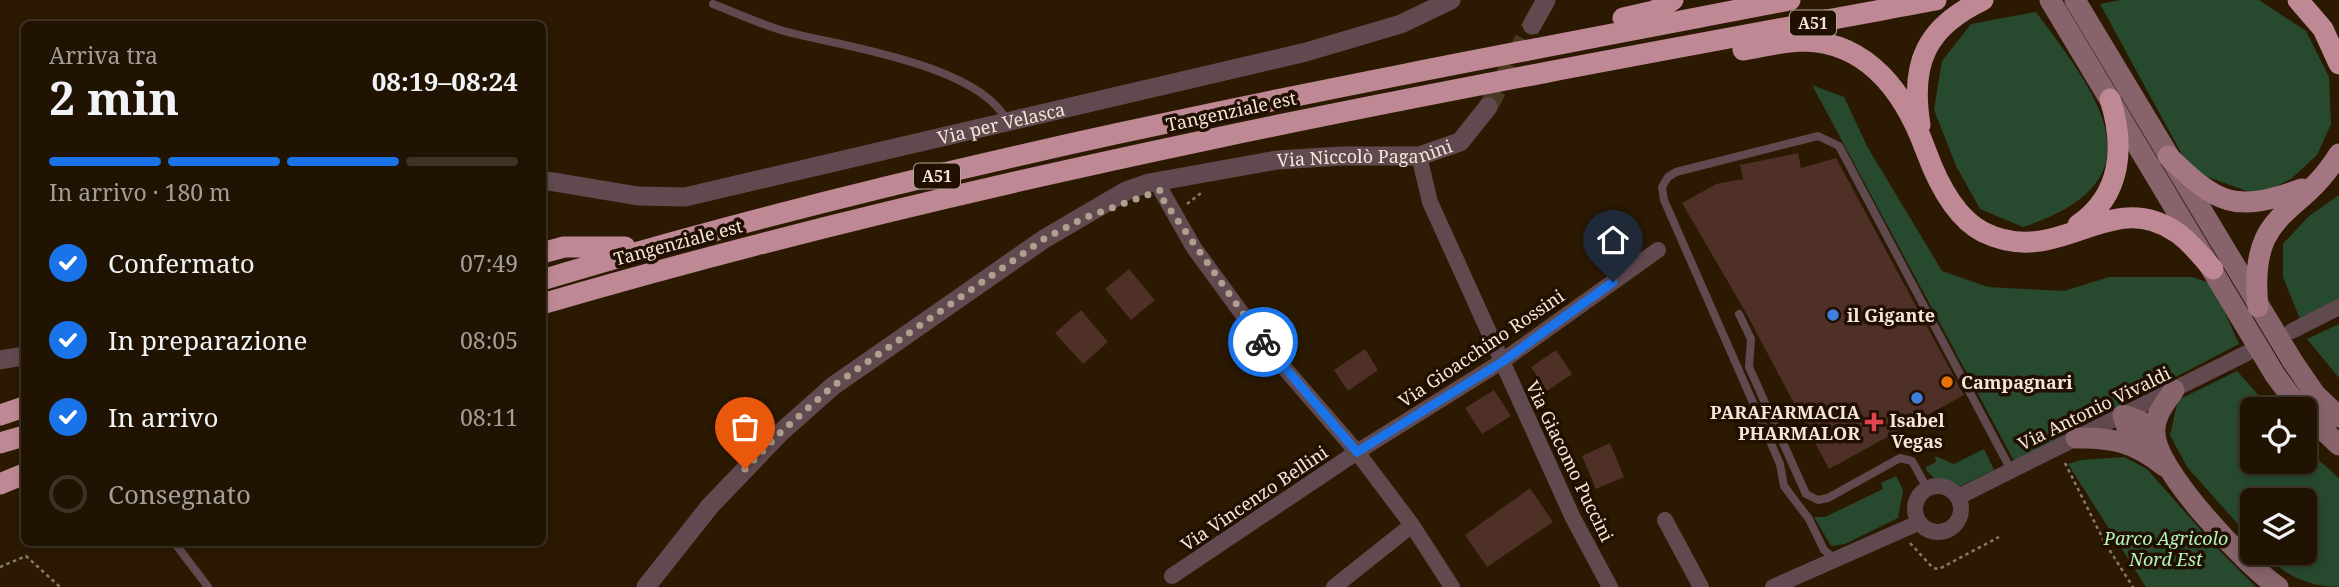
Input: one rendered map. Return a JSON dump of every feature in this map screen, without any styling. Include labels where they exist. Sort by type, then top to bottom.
[{"type":"highway","points":[[1557,44],[1594,24],[1654,11],[1673,0]]},
{"type":"highway","name":"Tangenziale est","points":[[546,279],[648,248],[828,200],[1202,115],[1790,0]]},
{"type":"highway","name":"Tangenziale est","points":[[546,303],[835,224],[1060,170],[1268,126],[1937,0]]},
{"type":"highway","points":[[1923,144],[1916,88],[1921,60],[1931,40],[1944,24],[1983,0]]},
{"type":"highway","points":[[2298,0],[2323,29],[2339,64]]},
{"type":"highway","points":[[1690,45],[1720,54],[1792,41],[1819,42],[1845,48],[1882,74],[1902,102],[1941,185],[1972,225],[1994,236],[2019,243],[2055,239],[2114,217],[2147,219],[2163,224],[2184,238],[2213,270]]},
{"type":"highway","points":[[2055,239],[2094,211],[2114,181],[2118,167],[2119,136],[2110,99]]},
{"type":"highway","points":[[546,252],[564,247],[648,248]]},
{"type":"highway","points":[[0,443],[21,437]]},
{"type":"highway","points":[[0,468],[21,461]]},
{"type":"highway","points":[[0,484],[21,475]]},
{"type":"main road","points":[[2050,0],[2275,375],[2291,397]]},
{"type":"main road","points":[[2075,0],[2258,307],[2315,394],[2339,417]]},
{"type":"main road","points":[[2258,307],[2255,280],[2260,249],[2274,222],[2339,154]]},
{"type":"main road","points":[[2168,156],[2207,192],[2229,201],[2266,202],[2311,186]]},
{"type":"main road","points":[[2156,442],[2157,417],[2174,390]]},
{"type":"main road","points":[[2123,415],[2140,421],[2156,442],[2167,468]]},
{"type":"main road","points":[[2123,415],[2132,444]]},
{"type":"main road","points":[[2317,425],[2339,445]]},
{"type":"main road","points":[[2067,443],[2102,438],[2132,444],[2167,468],[2245,559],[2278,587]]},
{"type":"street","name":"Via per Velasca","points":[[546,181],[638,196],[685,197],[1306,52],[1401,24],[1451,0]]},
{"type":"street","points":[[1532,25],[1546,0]]},
{"type":"street","name":"Via Niccolò Paganini","points":[[646,587],[710,506],[812,404],[1022,255],[1126,191],[1223,169],[1313,157],[1419,156],[1460,142],[1488,107]]},
{"type":"street","name":"Via Giacomo Puccini","points":[[1419,156],[1430,202],[1573,518],[1610,587]]},
{"type":"street","points":[[1159,184],[1162,198],[1194,248],[1268,349],[1357,452],[1412,524],[1452,587]]},
{"type":"street","name":"Via Gioacchino Rossini","points":[[1357,452],[1502,362],[1658,250]]},
{"type":"street","points":[[2292,331],[2339,307]]},
{"type":"street","name":"Via Antonio Vivaldi","points":[[1958,497],[2247,353]]},
{"type":"street","points":[[0,360],[21,356]]},
{"type":"street","name":"Via Vincenzo Bellini","points":[[1172,576],[1357,452]]},
{"type":"street","points":[[1947,487],[1958,497],[1961,512],[1949,530],[1936,533],[1918,523],[1914,507],[1916,499],[1927,488],[1947,487]]},
{"type":"street","points":[[1665,520],[1701,587]]},
{"type":"street","points":[[1773,587],[1918,523]]},
{"type":"street","points":[[1334,587],[1412,524]]},
{"type":"lane","points":[[713,4],[780,30],[921,65],[953,76],[1000,106],[1008,123]]},
{"type":"lane","points":[[1836,561],[1824,550],[1809,519],[1784,486],[1780,464],[1664,200],[1662,187],[1668,177],[1676,172],[1818,136],[1839,146],[2011,470]]},
{"type":"lane","points":[[546,246],[564,247]]},
{"type":"lane","points":[[1740,314],[1751,339],[1749,367],[1806,494],[1818,500],[1828,498],[1900,458],[1912,461],[1927,488]]},
{"type":"lane","points":[[177,546],[208,587]]},
{"type":"path","points":[[2067,443],[2105,543],[2133,587]]},
{"type":"path","points":[[1907,542],[1933,568],[1939,569],[1998,537]]},
{"type":"path","points":[[0,567],[26,556],[60,587]]},
{"type":"green space","points":[[2120,0],[2259,0],[2306,31],[2329,77],[2331,124],[2317,155],[2291,179],[2258,195],[2191,171],[2100,4]]},
{"type":"green space","points":[[2036,12],[2080,74],[2097,105],[2106,133],[2106,160],[2094,185],[2067,208],[2023,227],[1980,209],[1956,166],[1934,110],[1942,61],[1971,24]]},
{"type":"green space","points":[[1812,85],[1844,97],[1868,148],[1942,271],[1988,287],[2064,291],[2109,277],[2192,277],[2212,284],[2239,344],[2014,461]]},
{"type":"green space","points":[[2339,195],[2339,300],[2300,319],[2283,277],[2283,244],[2309,216]]},
{"type":"green space","points":[[2339,324],[2339,378],[2307,339]]},
{"type":"green space","points":[[2237,371],[2260,397],[2240,397],[2240,474],[2317,474],[2317,459],[2339,478],[2339,587],[2308,582],[2276,565],[2317,565],[2317,488],[2240,488],[2240,527],[2187,467],[2170,435],[2178,400]]},
{"type":"green space","points":[[1984,449],[1994,470],[1958,487],[1935,479],[1927,471],[1926,467],[1936,462],[1935,456],[1954,464]]},
{"type":"green space","name":"Parco Agricolo Nord Est","points":[[2124,457],[2147,469],[2215,546],[2256,587],[2146,587],[2068,464],[2081,460]]},
{"type":"green space","points":[[1896,476],[1903,490],[1898,518],[1845,544],[1831,546],[1814,517],[1825,517],[1883,489],[1881,483]]},
{"type":"building","name":"il Gigante","points":[[1798,153],[1801,168],[1836,158],[1964,395],[1829,469],[1745,311],[1682,203],[1716,184],[1743,179],[1740,165]]},
{"type":"building","points":[[1129,269],[1155,300],[1131,320],[1105,289]]},
{"type":"building","points":[[1081,310],[1108,342],[1083,364],[1055,333]]},
{"type":"building","points":[[1365,349],[1378,370],[1348,391],[1334,370]]},
{"type":"building","points":[[1556,350],[1572,374],[1547,391],[1531,367]]},
{"type":"building","points":[[1494,390],[1511,416],[1482,434],[1465,408]]},
{"type":"building","points":[[1610,443],[1624,477],[1596,489],[1582,456]]},
{"type":"building","points":[[1530,488],[1553,522],[1487,567],[1465,535]]},
{"type":"tunnel","points":[[1488,107],[1532,25]]},
{"type":"way so far","points":[[745,469],[780,433],[833,386],[1044,239],[1073,222],[1161,190],[1162,198],[1194,248],[1263,342]]},
{"type":"place","name":"il Gigante","points":[[1833,315]]},
{"type":"place","name":"Campagnari","points":[[1947,382]]},
{"type":"place","name":"Isabel Vegas","points":[[1917,398]]},
{"type":"place","name":"PARAFARMACIA PHARMALOR","points":[[1874,422]]},
{"type":"route","points":[[1263,342],[1357,452],[1502,362],[1613,282]]}]
